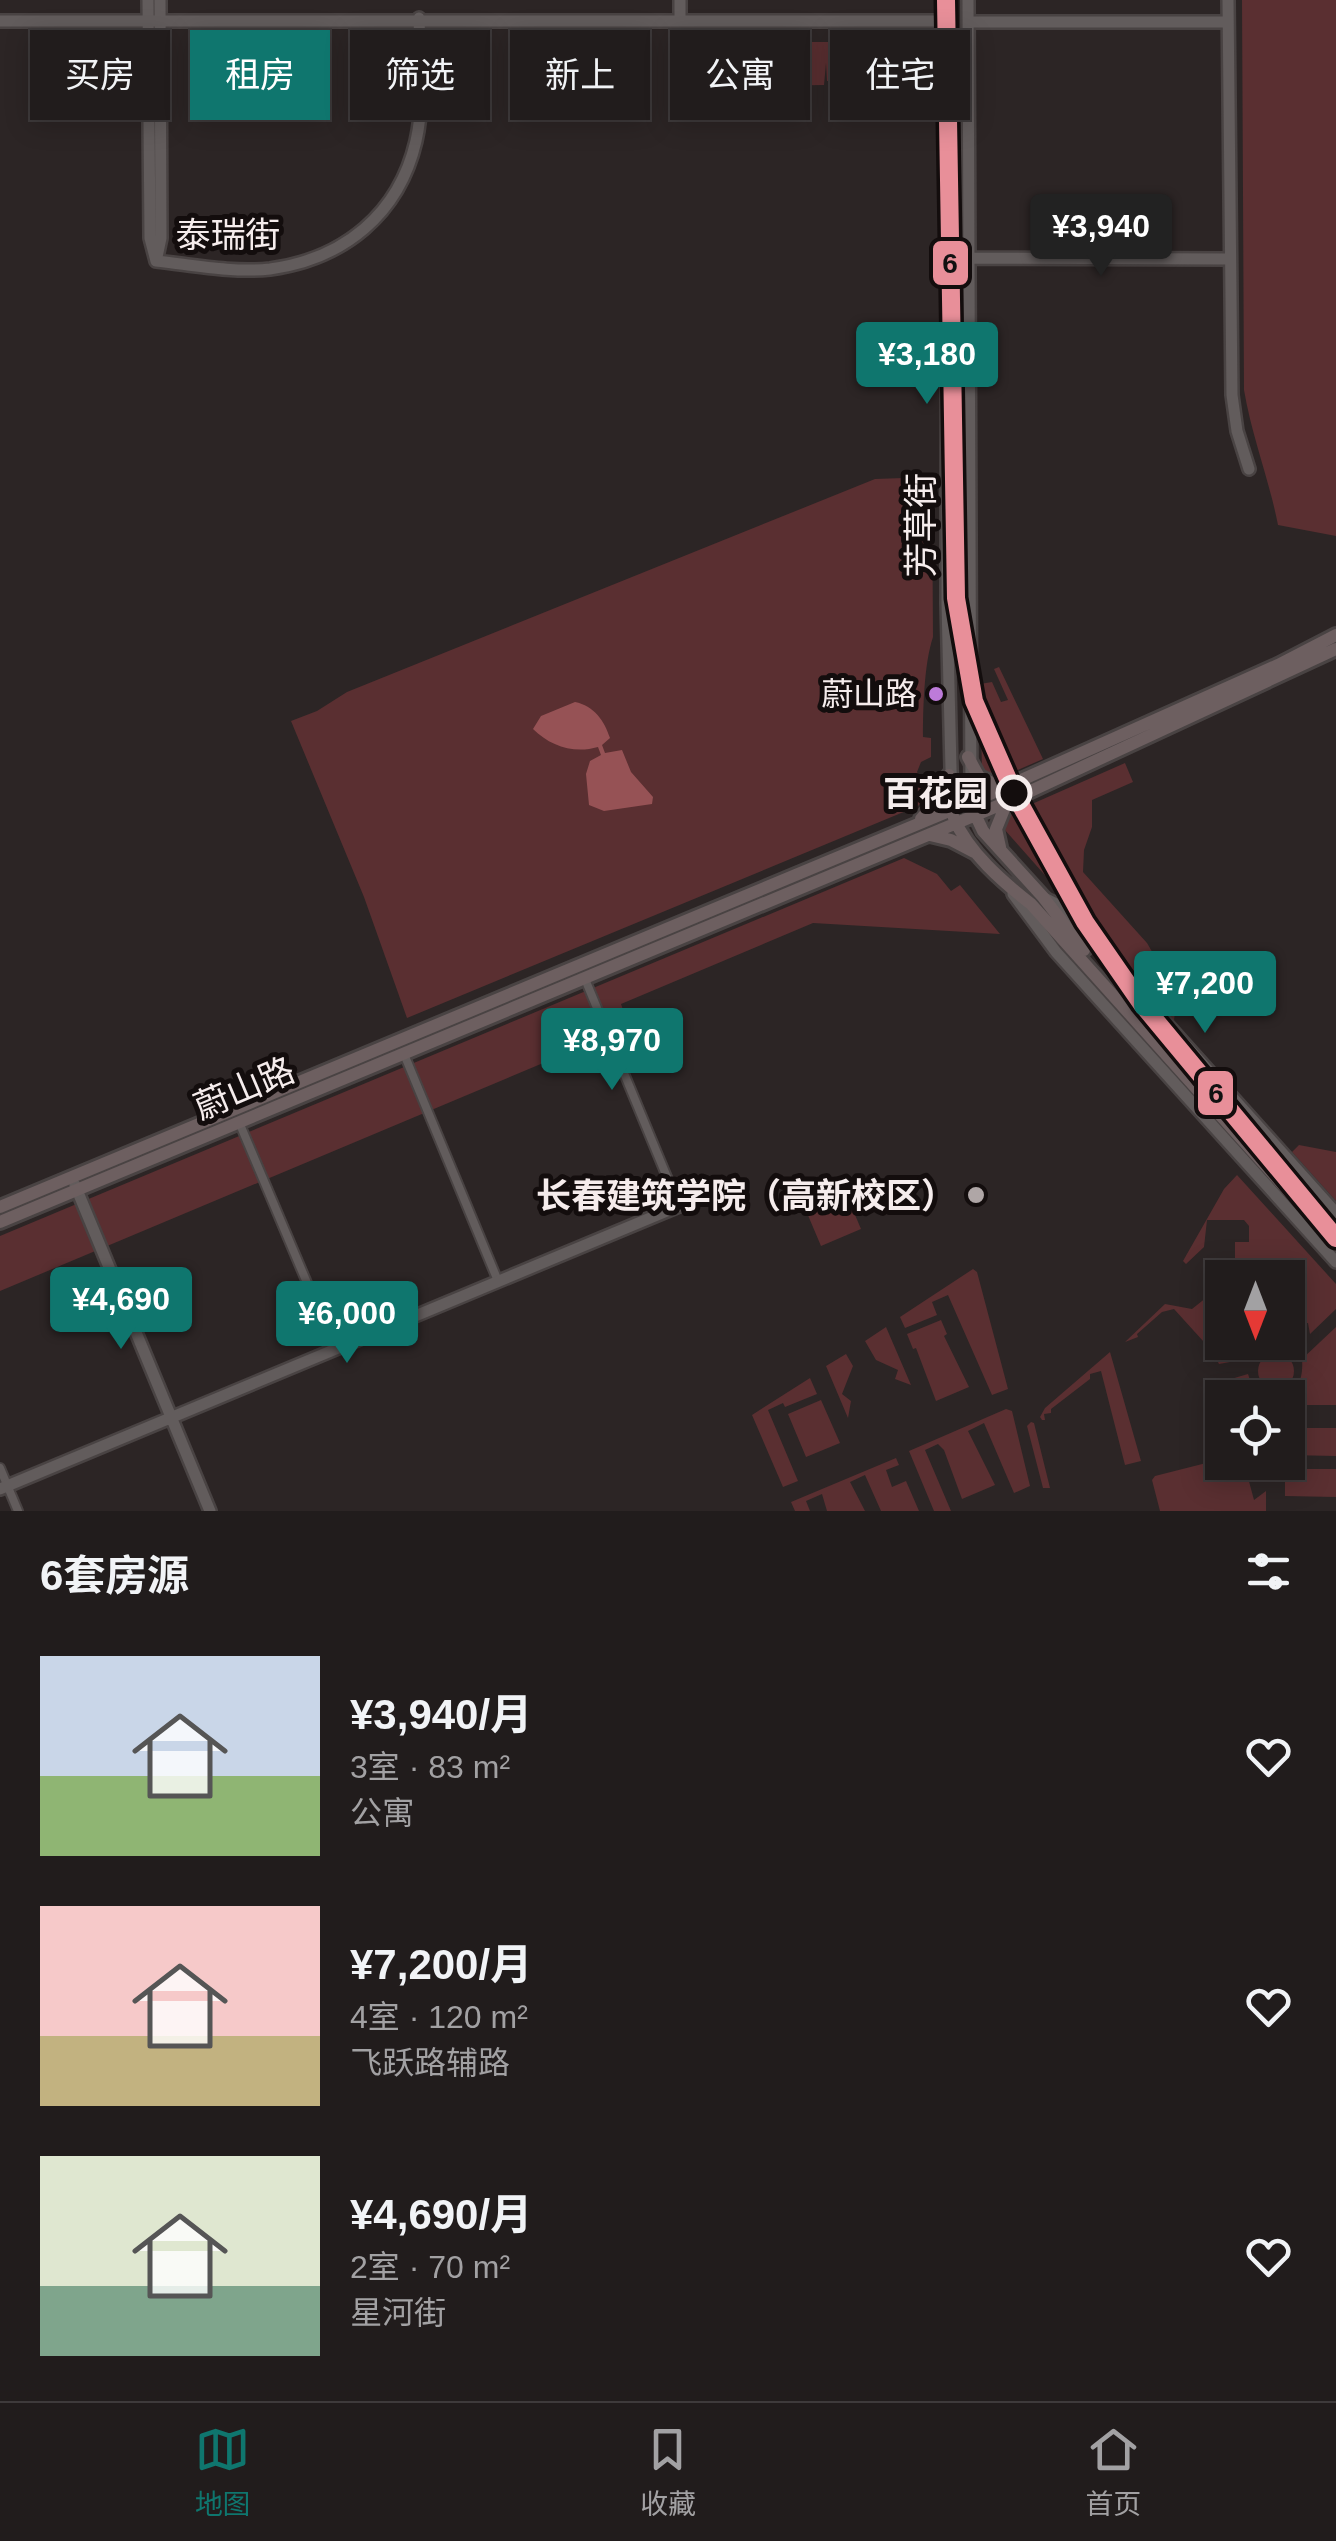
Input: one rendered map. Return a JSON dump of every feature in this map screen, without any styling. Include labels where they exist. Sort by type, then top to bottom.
[{"type":"main road","name":"蔚山路","points":[[1005,795],[1336,634]]},
{"type":"main road","name":"蔚山路","points":[[582,972],[914,825],[954,817],[1336,649]]},
{"type":"main road","points":[[968,757],[979,777],[1005,795],[996,829],[1000,849]]},
{"type":"main road","points":[[914,825],[932,809],[949,774]]},
{"type":"main road","points":[[973,809],[980,826],[1043,897],[1072,938],[1336,1231]]},
{"type":"main road","name":"蔚山路","points":[[0,1222],[234,1108],[401,1047],[930,835],[954,817]]},
{"type":"main road","points":[[954,817],[981,856],[1031,904],[1336,1244]]},
{"type":"main road","points":[[930,835],[952,840],[981,856]]},
{"type":"main road","name":"蔚山路","points":[[0,1207],[239,1123],[401,1047]]},
{"type":"street","points":[[148,0],[154,21]]},
{"type":"street","points":[[154,21],[160,0]]},
{"type":"street","points":[[680,0],[680,18]]},
{"type":"street","name":"芳草街","points":[[948,0],[948,638],[949,774],[954,817]]},
{"type":"street","name":"芳草街","points":[[968,0],[968,757],[973,809]]},
{"type":"street","points":[[1228,0],[1232,395],[1248,470]]},
{"type":"street","name":"泰瑞街","points":[[154,21],[150,238],[156,261],[269,269],[307,260],[348,242],[374,222],[407,171],[420,101],[420,18]]},
{"type":"street","points":[[0,21],[948,21]]},
{"type":"street","points":[[968,22],[1228,22]]},
{"type":"street","points":[[971,258],[1230,259]]},
{"type":"street","points":[[948,638],[968,638]]},
{"type":"street","points":[[1008,886],[1044,938],[1336,1262]]},
{"type":"street","points":[[1043,897],[1062,907],[1336,1213]]},
{"type":"street","points":[[4,1488],[679,1206],[582,972]]},
{"type":"street","points":[[1130,1033],[1153,1040]]},
{"type":"street","points":[[401,1047],[498,1281]]},
{"type":"street","points":[[1187,1078],[1196,1106]]},
{"type":"street","points":[[234,1108],[334,1349]]},
{"type":"street","points":[[74,1183],[210,1511]]},
{"type":"street","points":[[0,1468],[4,1488],[18,1511]]},
{"type":"shaded area","points":[[1242,0],[1336,0],[1336,536],[1278,525],[1244,390]]},
{"type":"shaded area","points":[[810,42],[830,42],[830,81],[826,63],[824,85],[810,85]]},
{"type":"shaded area","name":"百花园","points":[[932,477],[933,637],[926,673],[923,737],[931,738],[931,757],[921,762],[917,772],[922,779],[931,774],[918,806],[407,1018],[364,897],[291,721],[317,711],[347,692],[875,479]]},
{"type":"shaded area","points":[[999,667],[1043,759],[997,779],[982,770],[980,684],[992,682],[1001,702],[1008,700],[994,669]]},
{"type":"shaded area","points":[[575,702],[593,710],[601,720],[610,738],[602,745],[605,753],[622,750],[631,772],[653,797],[652,804],[604,811],[589,805],[586,774],[590,761],[601,755],[598,747],[563,747],[533,729],[541,716]]},
{"type":"shaded area","points":[[1125,763],[1133,782],[1092,800],[1092,827],[1084,850],[1083,872],[1147,943],[1157,969],[1178,979],[1174,1021],[1004,829],[1008,816],[1016,811]]},
{"type":"shaded area","points":[[904,858],[937,874],[951,891],[960,885],[1000,934],[813,923],[621,1004],[629,1027],[0,1291],[0,1236]]},
{"type":"shaded area","points":[[1299,1145],[1336,1152],[1336,1201],[1292,1152]]},
{"type":"shaded area","points":[[1237,1175],[1336,1284],[1336,1309],[1310,1334],[1305,1323],[1305,1260],[1235,1260],[1235,1242],[1249,1242],[1249,1226],[1244,1220],[1207,1220],[1204,1247],[1186,1264],[1183,1261],[1224,1189]]},
{"type":"shaded area","points":[[839,1177],[861,1229],[821,1246],[799,1194]]},
{"type":"shaded area","points":[[973,1269],[1008,1389],[992,1395],[948,1295],[932,1302],[937,1315],[905,1328],[900,1317]]},
{"type":"shaded area","points":[[1205,1299],[1205,1343],[1174,1309],[1162,1312],[1138,1337],[1125,1342],[1165,1304],[1192,1309]]},
{"type":"shaded area","points":[[941,1320],[947,1334],[944,1336],[969,1387],[936,1401],[907,1334]]},
{"type":"shaded area","points":[[886,1327],[911,1385],[895,1379],[898,1370],[876,1360],[865,1341]]},
{"type":"shaded area","points":[[1336,1327],[1336,1405],[1305,1405],[1305,1380],[1299,1380],[1305,1356]]},
{"type":"shaded area","points":[[1110,1352],[1141,1461],[1125,1465],[1101,1371],[1090,1374],[1090,1379],[1051,1409],[1051,1413],[1044,1414],[1045,1420],[1040,1417],[1045,1408]]},
{"type":"shaded area","points":[[846,1354],[853,1366],[842,1394],[851,1401],[848,1418],[826,1366]]},
{"type":"shaded area","points":[[1262,1360],[1290,1360],[1291,1380],[1260,1378]]},
{"type":"shaded area","points":[[1248,1374],[1250,1380],[1227,1380]]},
{"type":"shaded area","points":[[810,1378],[817,1394],[768,1410],[798,1481],[783,1487],[752,1415]]},
{"type":"shaded area","points":[[821,1400],[840,1443],[806,1457],[788,1414]]},
{"type":"shaded area","points":[[1006,1409],[1012,1411],[1030,1486],[1014,1493],[984,1423],[968,1431],[995,1485],[962,1499],[944,1450],[938,1444],[925,1450],[951,1511],[934,1511],[909,1451]]},
{"type":"shaded area","points":[[1031,1422],[1050,1488],[1043,1488],[1027,1426]]},
{"type":"shaded area","points":[[1305,1428],[1336,1428],[1336,1456],[1305,1455]]},
{"type":"shaded area","points":[[896,1458],[899,1465],[886,1470],[892,1487],[906,1481],[919,1511],[881,1511],[865,1475],[850,1482],[865,1511],[827,1511],[822,1494],[806,1501],[810,1511],[795,1511],[791,1502]]},
{"type":"shaded area","points":[[1205,1463],[1205,1480],[1249,1480],[1254,1500],[1266,1491],[1266,1511],[1160,1511],[1152,1480]]},
{"type":"shaded area","points":[[1305,1469],[1336,1469],[1336,1497],[1285,1496],[1285,1480],[1305,1480]]},
{"type":"transit line","name":"6","points":[[946,0],[956,598],[974,701],[1014,793],[1085,922],[1141,1003],[1336,1238]]},
{"type":"place","name":"蔚山路","points":[[936,694]]},
{"type":"place","name":"百花园","points":[[1014,793]]},
{"type":"place","name":"长春建筑学院（高新校区）","points":[[976,1195]]}]
